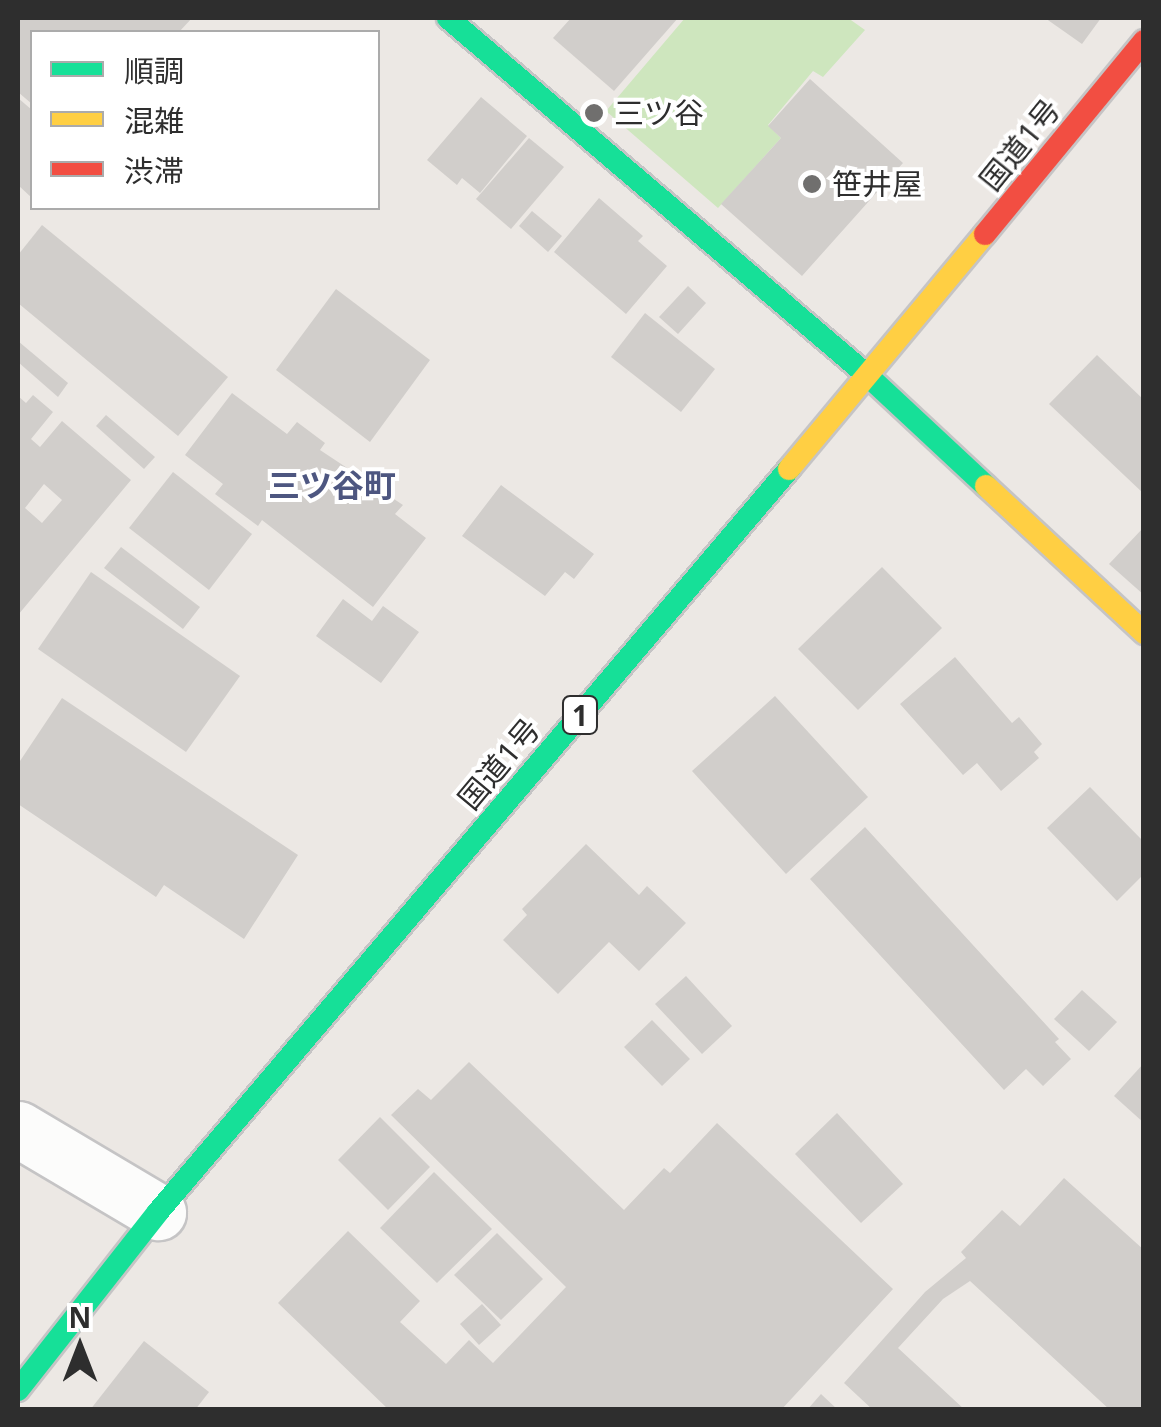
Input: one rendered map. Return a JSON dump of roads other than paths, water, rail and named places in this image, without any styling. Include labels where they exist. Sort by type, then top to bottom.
[{"type":"main road","points":[[448,18],[868,376],[1144,634]]},
{"type":"main road","name":"国道1号","points":[[18,1390],[158,1212],[868,376],[1144,41]]},
{"type":"street","points":[[18,1129],[158,1212]]},
{"type":"place","name":"三ツ谷","points":[[594,113]]},
{"type":"place","name":"笹井屋","points":[[812,184]]},
{"type":"district","name":"三ツ谷町","points":[[332,485]]}]
